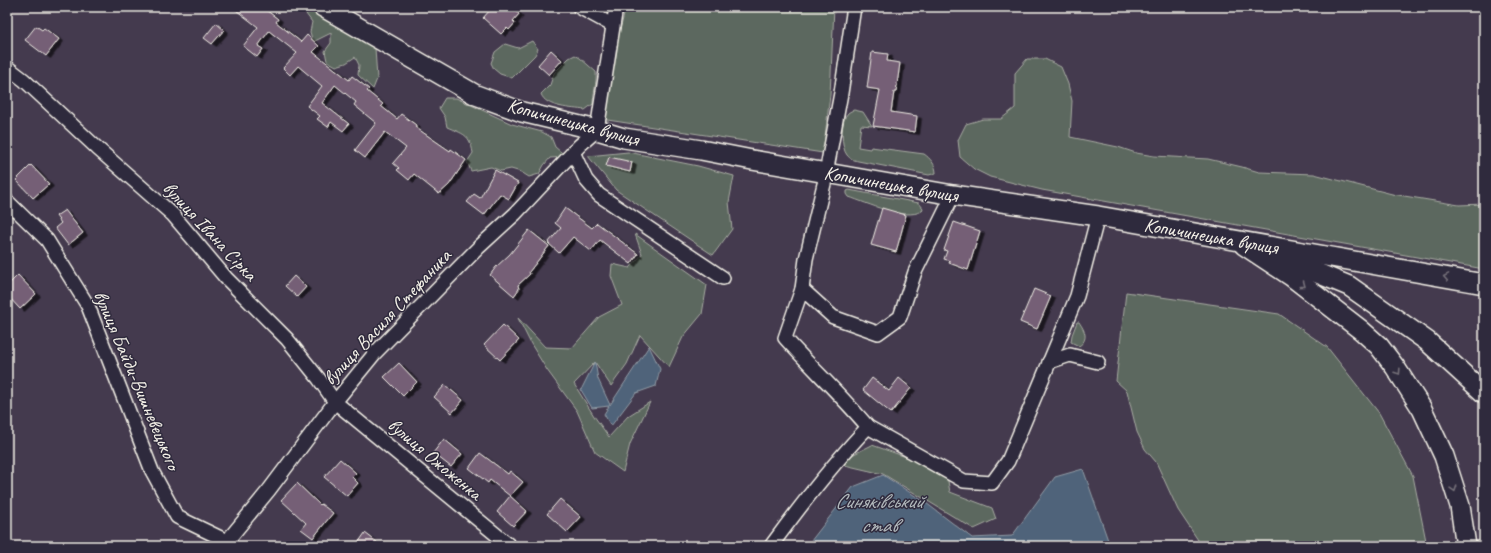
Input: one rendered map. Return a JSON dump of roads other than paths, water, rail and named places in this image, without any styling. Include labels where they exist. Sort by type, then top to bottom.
[{"type":"main road","name":"Копичинецька вулиця","points":[[323,7],[476,95],[522,112],[624,138],[953,195],[1098,216],[1484,284]]},
{"type":"main road","points":[[1236,240],[1349,286],[1427,341],[1484,392]]},
{"type":"main road","points":[[1236,240],[1292,276],[1379,346],[1422,409],[1444,456],[1460,506],[1466,546]]},
{"type":"street","points":[[579,7],[612,25]]},
{"type":"street","points":[[597,130],[612,25],[616,7]]},
{"type":"street","points":[[854,7],[841,93],[826,172],[806,260],[802,289],[785,338],[811,367],[842,396],[868,427],[964,481],[992,483],[1008,461],[1077,296],[1098,216]]},
{"type":"street","name":"вулиця Івана Сірка","points":[[7,67],[24,80],[97,148],[173,214],[226,278],[287,339],[319,379],[335,402]]},
{"type":"street","name":"вулиця Василя Стефаника","points":[[225,544],[269,490],[335,402],[375,353],[597,130]]},
{"type":"street","points":[[574,152],[586,180],[599,196],[722,278]]},
{"type":"street","points":[[802,289],[833,317],[878,333],[900,317],[915,272],[953,195]]},
{"type":"street","name":"вулиця Байди-Вишневецького","points":[[7,201],[47,240],[88,306],[152,471],[177,517],[225,544]]},
{"type":"street","points":[[1049,362],[1070,355],[1098,362]]},
{"type":"street","name":"вулиця Ожоженка","points":[[335,402],[510,546]]},
{"type":"street","points":[[771,546],[790,519],[846,451],[868,427]]},
{"type":"water","points":[[649,346],[660,369],[656,386],[636,393],[611,426],[604,414],[609,406],[592,408],[581,390],[595,362],[598,379],[610,405]]},
{"type":"water","name":"Синяківський став","points":[[1083,469],[1110,546],[807,546],[853,487],[883,475],[926,503],[972,538],[1012,536],[1055,477]]}]
